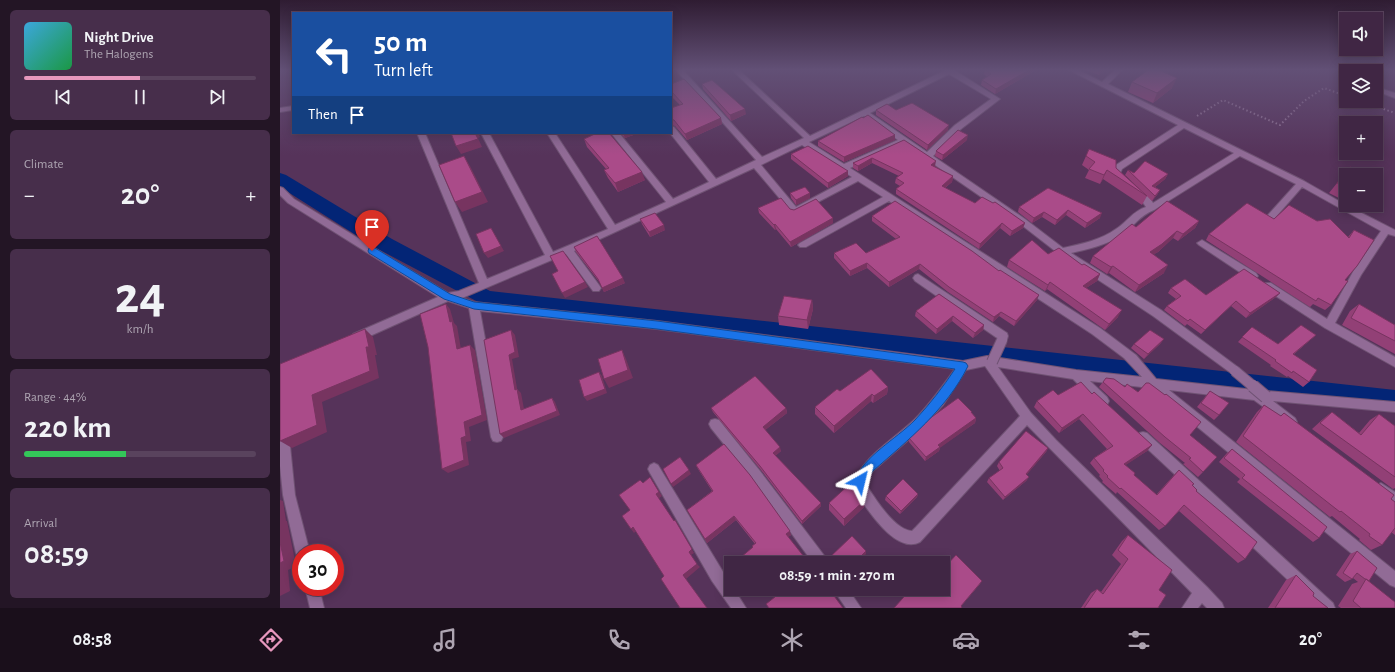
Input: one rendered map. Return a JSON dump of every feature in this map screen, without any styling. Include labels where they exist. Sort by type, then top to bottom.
[{"type":"street","points":[[703,98],[758,162],[795,211],[859,177]]},
{"type":"street","points":[[764,98],[806,140],[842,168],[859,177],[888,198],[978,253],[1078,318],[1126,352],[1153,382],[1395,580]]},
{"type":"street","points":[[346,342],[447,297],[460,295],[483,286],[613,230],[894,98]]},
{"type":"street","points":[[928,156],[958,127],[995,98]]},
{"type":"street","points":[[1130,98],[1300,183],[1390,232],[1357,273],[1329,324]]},
{"type":"street","points":[[280,110],[292,108]]},
{"type":"street","points":[[865,113],[1022,221],[1062,252],[1157,313],[1235,371],[1261,396],[1300,428]]},
{"type":"street","points":[[1151,208],[1146,199],[1122,181],[1116,174],[1116,171],[1123,164],[1183,125]]},
{"type":"street","points":[[672,130],[714,182]]},
{"type":"street","points":[[421,134],[483,286]]},
{"type":"street","points":[[486,134],[552,257]]},
{"type":"street","points":[[552,134],[613,230]]},
{"type":"street","points":[[616,134],[671,202]]},
{"type":"street","points":[[842,168],[904,140]]},
{"type":"street","points":[[1062,252],[1088,246],[1118,233],[1136,215],[1151,208],[1239,153]]},
{"type":"street","points":[[1271,218],[1300,183]]},
{"type":"street","points":[[280,190],[291,201],[447,297],[474,306],[657,325],[963,366],[989,362],[1076,375],[1153,382],[1261,396],[1395,407]]},
{"type":"street","points":[[803,245],[888,198]]},
{"type":"street","points":[[1202,243],[1329,324],[1395,362]]},
{"type":"street","points":[[568,250],[596,288]]},
{"type":"street","points":[[918,278],[1003,336],[989,362]]},
{"type":"street","points":[[474,306],[497,437]]},
{"type":"street","points":[[989,362],[1027,417],[1058,450],[1217,608]]},
{"type":"street","points":[[963,366],[939,401],[918,424],[869,467],[860,481],[861,488],[867,498],[896,533],[906,538],[914,538],[921,532],[1027,417]]},
{"type":"street","points":[[1076,375],[1111,408]]},
{"type":"street","points":[[280,406],[289,495],[301,544]]},
{"type":"street","points":[[715,424],[756,475],[816,556]]},
{"type":"street","points":[[1134,429],[1328,608]]},
{"type":"street","points":[[654,469],[717,576],[739,608]]},
{"type":"street","points":[[1370,481],[1395,500]]},
{"type":"street","points":[[1189,608],[1202,592]]},
{"type":"street","points":[[314,596],[317,608]]},
{"type":"street","points":[[845,596],[854,608]]},
{"type":"path","points":[[1183,125],[1223,100],[1280,125],[1308,98]]},
{"type":"path","points":[[1379,108],[1395,114]]},
{"type":"building","points":[[678,98],[702,98],[721,118],[685,134],[672,119],[672,108],[683,104]]},
{"type":"building","points":[[715,98],[733,98],[745,109],[730,115]]},
{"type":"building","points":[[912,103],[949,125],[928,145],[876,110],[887,104],[896,110]]},
{"type":"building","points":[[868,115],[895,135],[844,157],[818,141],[862,117],[863,118]]},
{"type":"building","points":[[958,130],[968,135],[943,155],[936,151]]},
{"type":"building","points":[[451,134],[476,134],[478,139],[456,146]]},
{"type":"building","points":[[595,134],[610,134],[642,172],[615,183],[604,170],[609,168],[584,139]]},
{"type":"building","points":[[904,140],[936,161],[931,165],[953,176],[942,186],[975,203],[982,197],[993,203],[995,202],[1025,223],[1012,231],[1002,223],[980,244],[896,189],[904,183],[896,178],[903,173],[872,158],[858,166],[853,163]]},
{"type":"building","points":[[808,146],[848,171],[828,183],[791,154]]},
{"type":"building","points":[[1089,149],[1116,160],[1116,168],[1147,196],[1107,170],[1104,175],[1089,169],[1095,162],[1086,156]]},
{"type":"building","points":[[464,156],[482,192],[455,202],[439,165]]},
{"type":"building","points":[[1145,161],[1168,174],[1152,186],[1160,190],[1155,196],[1128,170],[1134,173]]},
{"type":"building","points":[[805,187],[810,193],[796,200],[790,193]]},
{"type":"building","points":[[1048,188],[1102,213],[1087,223],[1068,210],[1057,220],[1044,212],[1034,218],[1019,207]]},
{"type":"building","points":[[781,198],[790,209],[794,210],[816,199],[833,218],[790,242],[775,224],[774,225],[758,208]]},
{"type":"building","points":[[895,201],[972,251],[999,271],[1000,270],[1039,295],[1016,321],[1001,312],[994,317],[949,287],[920,264],[889,282],[867,263],[850,271],[834,253],[856,243],[866,253],[900,237],[872,216]]},
{"type":"building","points":[[1167,201],[1199,221],[1183,234],[1177,231],[1150,252],[1168,265],[1139,285],[1113,266],[1111,267],[1093,256],[1132,224],[1136,227]]},
{"type":"building","points":[[1247,203],[1274,219],[1289,205],[1317,221],[1330,219],[1349,238],[1354,230],[1374,240],[1357,266],[1345,280],[1348,281],[1331,305],[1318,298],[1316,301],[1209,234]]},
{"type":"building","points":[[655,213],[664,225],[649,232],[640,219]]},
{"type":"building","points":[[491,228],[501,246],[484,253],[476,234]]},
{"type":"building","points":[[597,236],[623,278],[602,288],[598,279],[574,247]]},
{"type":"building","points":[[1032,240],[1048,254],[1059,248],[1082,265],[1084,264],[1100,274],[1083,286],[1122,310],[1109,324],[1050,282],[1048,285],[1009,260]]},
{"type":"building","points":[[563,251],[585,282],[562,293],[552,274],[558,271],[550,256]]},
{"type":"building","points":[[1244,269],[1280,293],[1250,313],[1236,301],[1205,330],[1190,319],[1188,321],[1167,306],[1181,296],[1171,288],[1185,279],[1206,295]]},
{"type":"building","points":[[939,294],[984,325],[975,333],[953,316],[937,329],[916,311]]},
{"type":"building","points":[[784,296],[812,300],[807,320],[778,316]]},
{"type":"building","points":[[446,304],[450,322],[452,321],[457,349],[470,345],[482,415],[464,422],[466,436],[461,438],[464,460],[442,469],[428,347],[420,314]]},
{"type":"building","points":[[1359,304],[1395,325],[1395,341],[1351,318]]},
{"type":"building","points":[[1301,325],[1316,335],[1293,354],[1317,370],[1309,382],[1293,371],[1292,373],[1275,361],[1276,360],[1242,337],[1252,327],[1278,344]]},
{"type":"building","points":[[365,329],[369,347],[366,347],[370,371],[312,395],[317,425],[280,441],[280,364]]},
{"type":"building","points":[[511,330],[515,352],[509,355],[515,390],[517,389],[521,410],[552,398],[557,411],[500,434],[484,340]]},
{"type":"building","points":[[1150,330],[1164,339],[1148,354],[1134,344]]},
{"type":"building","points":[[622,350],[628,370],[604,379],[598,359]]},
{"type":"building","points":[[871,369],[888,387],[874,396],[872,394],[834,426],[815,407],[837,389],[840,391]]},
{"type":"building","points":[[599,372],[605,389],[584,397],[579,380]]},
{"type":"building","points":[[755,376],[786,408],[763,427],[780,447],[773,453],[821,503],[802,521],[760,466],[711,408]]},
{"type":"building","points":[[1106,378],[1114,379],[1125,387],[1127,384],[1138,392],[1146,383],[1149,383],[1165,395],[1166,394],[1201,422],[1190,435],[1217,457],[1203,472],[1189,459],[1191,458],[1103,382]]},
{"type":"building","points":[[1081,382],[1092,394],[1094,392],[1152,445],[1124,464],[1135,473],[1134,475],[1157,495],[1179,470],[1194,484],[1192,485],[1197,490],[1196,491],[1257,542],[1245,559],[1184,505],[1165,526],[1107,477],[1108,476],[1103,471],[1104,470],[1094,458],[1113,446],[1083,414],[1062,428],[1037,401],[1053,390],[1058,395]]},
{"type":"building","points":[[1210,391],[1229,403],[1219,415],[1201,403]]},
{"type":"building","points":[[958,398],[976,418],[938,445],[940,447],[926,457],[909,438],[929,419]]},
{"type":"building","points":[[1264,405],[1281,416],[1284,413],[1394,495],[1391,499],[1395,502],[1395,528],[1382,545],[1369,536],[1370,534],[1341,511],[1340,512],[1243,436]]},
{"type":"building","points":[[1332,412],[1361,435],[1379,414],[1395,426],[1395,477],[1320,423]]},
{"type":"building","points":[[1026,431],[1048,448],[1026,474],[1029,477],[1005,497],[989,478],[1003,468],[999,462]]},
{"type":"building","points":[[724,444],[750,475],[790,531],[786,534],[803,556],[742,556],[756,543],[734,516],[705,539],[687,510],[713,491],[696,465]]},
{"type":"building","points":[[1232,449],[1327,527],[1319,538],[1242,478],[1245,475],[1224,458]]},
{"type":"building","points":[[680,457],[689,470],[671,484],[663,469]]},
{"type":"building","points":[[650,477],[659,492],[656,494],[674,521],[675,520],[692,549],[689,552],[697,564],[683,575],[707,608],[680,608],[661,579],[664,576],[633,527],[631,529],[622,516],[630,510],[619,495],[640,480],[643,483]]},
{"type":"building","points":[[903,479],[918,494],[901,511],[886,496]]},
{"type":"building","points":[[853,481],[865,500],[844,519],[829,503]]},
{"type":"building","points":[[1128,535],[1172,570],[1159,590],[1166,595],[1158,608],[1084,608],[1097,589],[1103,594],[1128,559],[1118,550]]},
{"type":"building","points":[[852,536],[866,551],[861,556],[831,556]]},
{"type":"building","points":[[280,542],[284,561],[280,563]]},
{"type":"building","points":[[1357,551],[1377,568],[1369,581],[1357,573],[1352,579],[1343,573]]},
{"type":"building","points":[[956,555],[982,581],[961,606],[961,608],[894,608],[905,596],[950,596],[950,561]]},
{"type":"building","points":[[1296,575],[1314,593],[1313,596],[1328,608],[1275,608]]},
{"type":"building","points":[[1366,579],[1395,602],[1395,608],[1361,608],[1353,601]]},
{"type":"building","points":[[776,596],[834,596],[843,608],[769,608],[766,604]]},
{"type":"waterway","points":[[280,179],[385,244],[487,298],[1395,400]]},
{"type":"route","points":[[372,251],[447,297],[474,306],[657,325],[963,366],[939,401],[918,424],[869,467],[860,481]]}]
